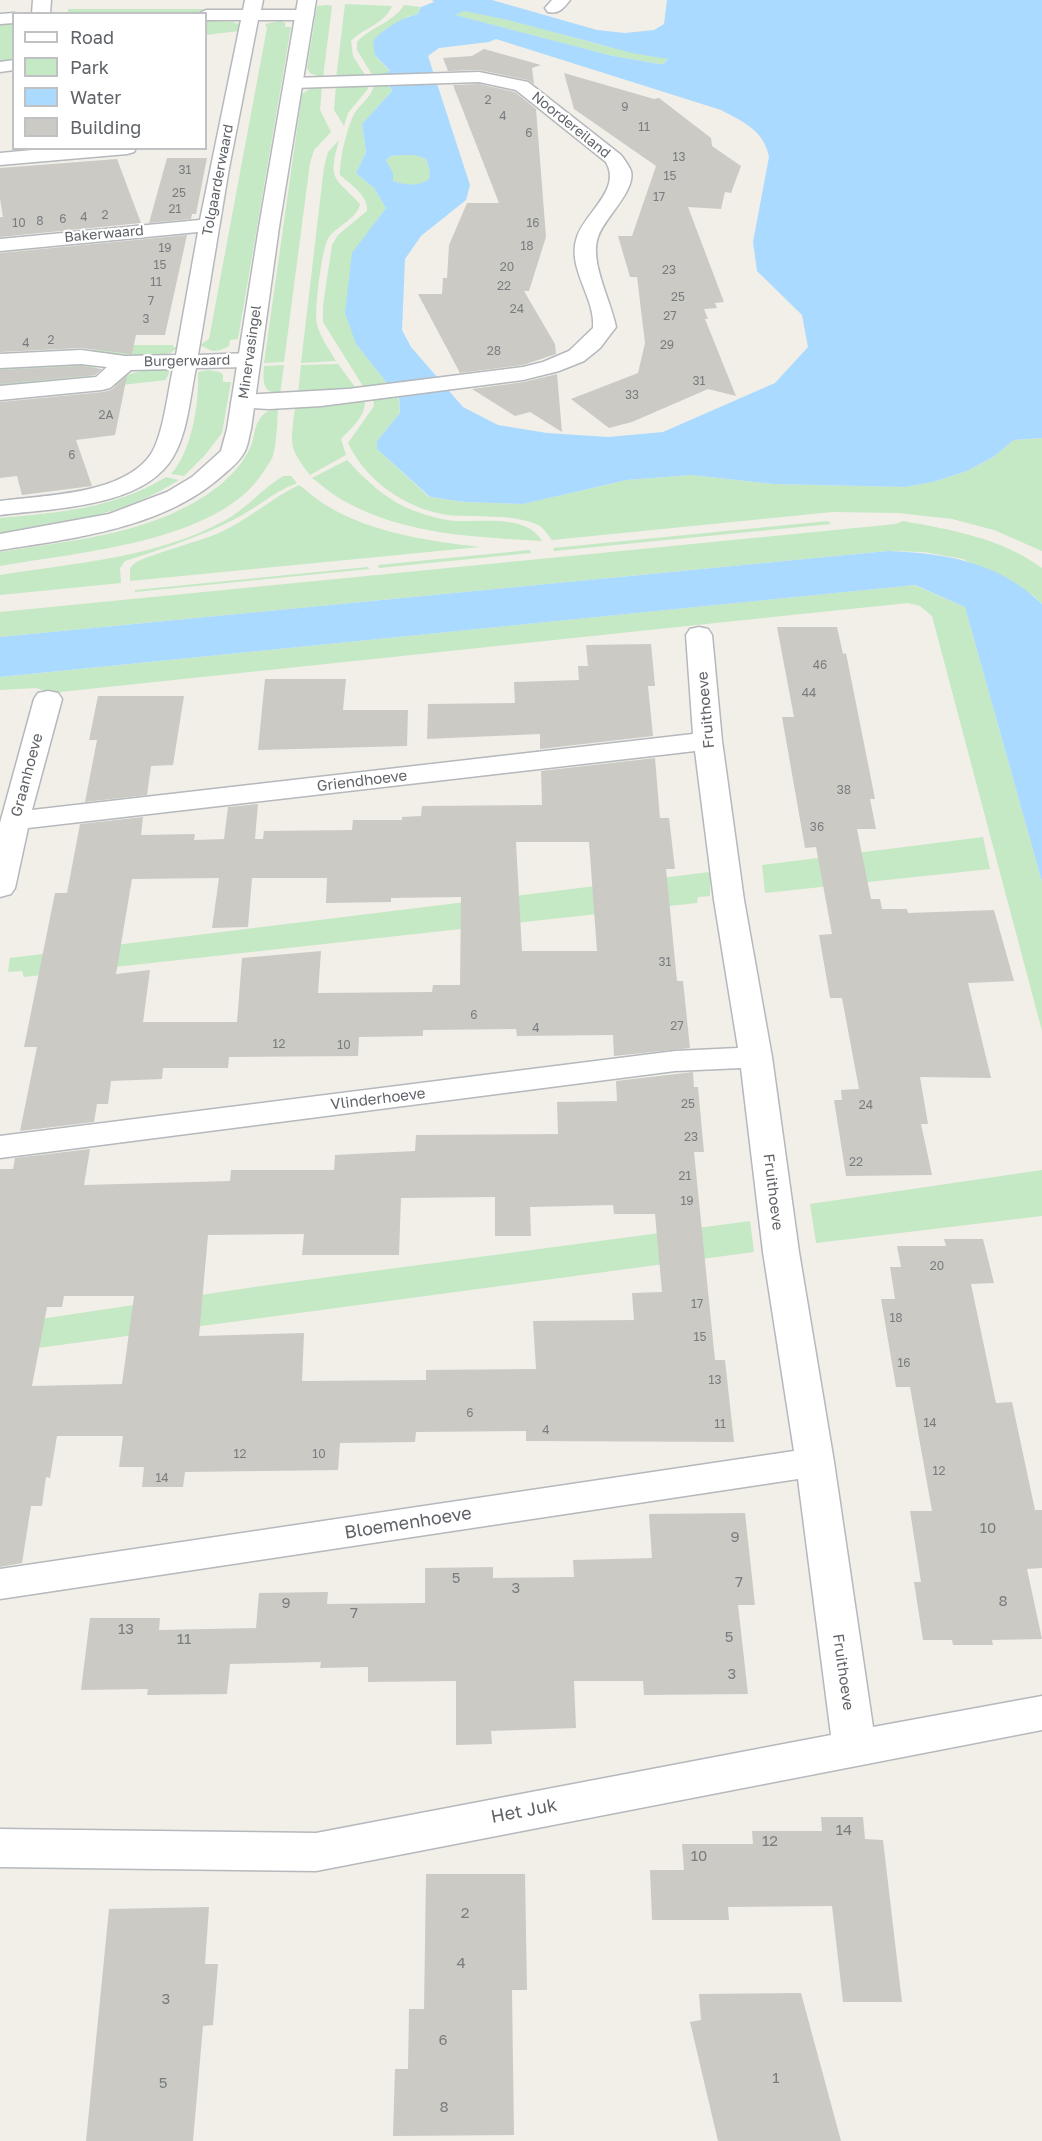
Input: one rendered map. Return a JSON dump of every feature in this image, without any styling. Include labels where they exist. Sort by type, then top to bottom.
[{"type":"street","points":[[207,15],[252,8],[306,8]]},
{"type":"street","name":"Tolgaarderwaard","points":[[0,508],[83,497],[114,490],[144,476],[162,456],[169,440],[186,360],[209,225],[215,142],[252,8]]},
{"type":"street","name":"Minervasingel","points":[[0,542],[94,526],[136,514],[196,486],[214,472],[233,451],[243,402],[306,8]]},
{"type":"street","name":"Noordereiland","points":[[243,402],[289,402],[513,375],[565,362],[593,345],[605,327],[603,309],[586,262],[586,237],[606,210],[620,184],[621,171],[614,159],[522,86],[479,77],[293,83]]},
{"type":"street","points":[[0,159],[104,150]]},
{"type":"street","name":"Bakerwaard","points":[[0,245],[209,225]]},
{"type":"street","name":"Burgerwaard","points":[[0,361],[81,357],[125,363],[249,360]]},
{"type":"street","name":"Burgerwaard","points":[[0,393],[102,383],[125,363]]},
{"type":"street","name":"Fruithoeve","points":[[699,635],[708,741],[729,900],[756,1057],[780,1252],[815,1462],[854,1748]]},
{"type":"street","name":"Graanhoeve","points":[[0,888],[15,821],[48,699]]},
{"type":"street","name":"Griendhoeve","points":[[15,821],[708,741]]},
{"type":"street","name":"Vlinderhoeve","points":[[0,1147],[675,1060],[756,1057]]},
{"type":"street","name":"Bloemenhoeve","points":[[0,1584],[815,1462]]},
{"type":"street","name":"Het Juk","points":[[0,1848],[316,1852],[1042,1713]]},
{"type":"green space","points":[[345,4],[392,6],[379,22],[351,41],[353,56],[367,78],[336,79]]},
{"type":"green space","points":[[404,5],[421,7],[418,14],[407,17],[375,55],[390,72],[384,78],[374,78],[357,50],[357,42],[368,32],[394,16]]},
{"type":"green space","points":[[317,6],[332,6],[323,78],[310,73],[307,68]]},
{"type":"green space","points":[[68,9],[228,9],[227,13],[68,12]]},
{"type":"green space","points":[[464,11],[516,22],[617,49],[669,58],[663,64],[659,64],[613,56],[454,15]]},
{"type":"green space","points":[[207,21],[233,22],[241,25],[239,31],[207,35]]},
{"type":"green space","points":[[281,21],[285,23],[285,27],[291,27],[238,339],[230,340],[229,346],[213,351],[200,345],[209,339],[267,28],[265,24]]},
{"type":"green space","points":[[12,22],[12,61],[0,63],[0,24]]},
{"type":"green space","points":[[368,83],[368,89],[348,113],[344,126],[334,110],[336,85]]},
{"type":"green space","points":[[387,83],[392,91],[362,124],[366,152],[356,173],[374,188],[386,208],[374,224],[356,344],[391,388],[366,391],[323,322],[323,305],[332,245],[338,235],[367,211],[362,195],[340,175],[347,132],[353,116],[370,95],[374,84]]},
{"type":"green space","points":[[322,86],[320,110],[331,132],[314,150],[310,163],[284,362],[264,363],[302,94],[311,88]]},
{"type":"green space","points":[[339,140],[334,163],[335,176],[360,204],[355,214],[329,237],[321,265],[317,324],[322,338],[336,361],[301,363],[324,167],[328,152]]},
{"type":"green space","points":[[415,155],[426,159],[430,179],[412,185],[393,181],[386,160],[391,156]]},
{"type":"green space","points":[[134,345],[178,347],[171,353],[158,356],[38,356]]},
{"type":"green space","points":[[53,363],[95,364],[97,371],[92,376],[0,386],[0,368]]},
{"type":"green space","points":[[338,364],[358,391],[298,395],[301,365]]},
{"type":"green space","points":[[284,365],[280,395],[274,394],[265,385],[264,366]]},
{"type":"green space","points":[[148,369],[170,370],[166,380],[113,386],[112,384],[123,376]]},
{"type":"green space","points":[[208,370],[220,372],[223,375],[223,382],[231,382],[222,433],[205,455],[184,476],[171,474],[184,453],[193,426],[198,372]]},
{"type":"green space","points":[[398,396],[400,413],[377,441],[377,449],[429,497],[465,502],[523,504],[627,480],[691,475],[773,484],[905,487],[933,482],[967,471],[993,457],[1014,440],[1042,438],[1042,551],[994,530],[952,519],[898,513],[832,512],[552,540],[540,526],[519,519],[432,512],[403,500],[376,481],[356,457],[348,443],[374,406],[373,398]]},
{"type":"green space","points":[[365,399],[361,416],[341,439],[346,455],[310,475],[297,457],[292,444],[295,407]]},
{"type":"green space","points":[[278,409],[271,461],[243,495],[215,514],[181,529],[144,540],[106,549],[0,566],[0,552],[86,538],[143,525],[196,501],[220,485],[234,472],[248,452],[259,419],[267,412]]},
{"type":"green space","points":[[347,460],[369,482],[402,506],[434,517],[456,521],[515,523],[535,532],[542,541],[467,536],[417,528],[369,513],[342,500],[312,478]]},
{"type":"green space","points":[[283,476],[291,476],[297,483],[220,526],[125,561],[120,568],[121,583],[0,595],[0,575],[143,551],[198,533],[232,516]]},
{"type":"green space","points":[[166,477],[179,480],[159,492],[115,510],[70,522],[0,533],[0,518],[65,511],[107,502],[127,496]]},
{"type":"green space","points":[[299,485],[325,505],[383,530],[421,539],[480,547],[130,581],[130,568],[136,562],[219,533]]},
{"type":"green space","points":[[828,521],[831,524],[554,551],[553,548]]},
{"type":"green space","points":[[903,521],[993,542],[1026,558],[1042,568],[1042,604],[1033,595],[963,559],[924,552],[888,551],[0,637],[0,612],[896,524]]},
{"type":"green space","points":[[530,550],[531,553],[379,568],[378,565]]},
{"type":"green space","points":[[368,567],[369,569],[135,592],[135,590]]},
{"type":"green space","points":[[914,585],[965,607],[1042,882],[1042,1031],[932,616],[920,606],[908,603],[50,693],[36,688],[0,690],[0,677]]},
{"type":"green space","points":[[983,837],[990,869],[765,893],[762,865]]},
{"type":"green space","points":[[710,872],[710,896],[698,897],[697,903],[24,977],[22,971],[8,972],[10,958]]},
{"type":"green space","points":[[1042,1170],[1042,1216],[816,1243],[810,1204]]},
{"type":"green space","points":[[750,1221],[754,1252],[0,1353],[0,1325],[261,1286]]},
{"type":"water","points":[[432,0],[492,0],[597,30],[625,33],[654,30],[664,24],[667,0],[1042,0],[1042,438],[1014,440],[993,457],[967,471],[933,482],[905,487],[773,484],[691,475],[627,480],[523,504],[465,502],[430,497],[377,449],[377,441],[400,413],[399,398],[356,344],[345,313],[352,253],[386,208],[374,188],[356,173],[366,152],[362,124],[392,91],[384,74],[390,71],[375,55],[373,41],[388,28],[418,14],[421,7],[434,2]],"holes":[[[464,11],[508,20],[632,53],[668,59],[663,64],[659,64],[613,56],[455,15]],[[496,39],[721,110],[745,123],[757,133],[769,157],[753,242],[757,271],[802,315],[808,347],[775,383],[663,432],[608,437],[547,433],[498,425],[463,407],[411,347],[402,330],[405,259],[421,236],[466,200],[470,185],[428,56],[439,48],[489,42]],[[415,155],[426,159],[430,171],[429,179],[412,184],[393,181],[393,173],[386,160],[391,156]]]},
{"type":"water","points":[[888,551],[930,554],[970,562],[1008,578],[1042,604],[1042,882],[965,607],[915,585],[0,677],[0,637]]},
{"type":"building","points":[[484,49],[541,65],[532,68],[534,84],[528,80],[479,70],[448,71],[443,58],[472,56]]},
{"type":"building","points":[[564,73],[654,99],[659,98],[711,138],[712,146],[741,166],[731,193],[725,192],[721,209],[688,207],[724,302],[715,303],[717,308],[704,309],[708,319],[705,319],[736,396],[708,389],[632,422],[609,428],[571,399],[638,373],[645,343],[637,277],[630,277],[618,236],[632,236],[656,166],[574,109]]},
{"type":"building","points":[[479,84],[515,92],[536,109],[546,237],[529,291],[524,291],[555,344],[556,354],[523,365],[460,373],[418,294],[442,294],[443,278],[447,278],[449,245],[467,203],[499,203],[453,85]]},
{"type":"building","points":[[167,158],[207,158],[196,214],[192,214],[191,219],[149,223]]},
{"type":"building","points":[[117,159],[141,223],[0,237],[0,217],[3,217],[0,199],[0,168]]},
{"type":"building","points":[[187,235],[165,335],[136,335],[132,354],[81,348],[0,352],[0,253]]},
{"type":"building","points":[[81,366],[102,369],[95,375],[0,384],[0,370]]},
{"type":"building","points":[[557,374],[562,432],[530,412],[515,416],[472,389],[524,382]]},
{"type":"building","points":[[127,376],[115,435],[76,440],[92,486],[22,495],[17,476],[0,478],[0,402],[103,392],[111,390]]},
{"type":"building","points":[[777,627],[837,627],[843,654],[846,653],[875,799],[870,799],[876,829],[857,829],[871,899],[880,899],[882,909],[907,909],[908,913],[994,910],[1014,981],[968,983],[991,1078],[920,1077],[928,1124],[921,1124],[932,1175],[846,1176],[834,1100],[842,1100],[841,1090],[859,1089],[842,998],[830,998],[819,935],[832,934],[816,847],[805,848],[782,717],[794,717]]},
{"type":"building","points":[[651,644],[655,686],[648,686],[653,736],[540,749],[540,734],[427,739],[428,704],[515,703],[514,682],[579,680],[578,666],[588,666],[586,645]]},
{"type":"building","points":[[265,679],[346,679],[343,710],[408,710],[407,746],[258,750]]},
{"type":"building","points":[[98,696],[184,696],[173,765],[151,766],[147,795],[85,802],[97,740],[89,740]]},
{"type":"building","points":[[655,758],[660,818],[669,818],[675,869],[666,869],[677,981],[683,981],[690,1048],[614,1056],[613,1035],[517,1036],[516,1029],[423,1030],[423,1036],[359,1037],[358,1056],[229,1057],[228,1068],[163,1068],[162,1079],[111,1081],[108,1104],[97,1104],[94,1122],[20,1131],[37,1047],[24,1047],[55,893],[67,893],[80,824],[143,817],[141,835],[195,834],[194,840],[224,839],[228,807],[258,804],[255,839],[263,839],[264,831],[352,830],[353,820],[402,820],[402,817],[421,816],[422,806],[542,805],[541,771]],"holes":[[[516,842],[589,842],[597,951],[522,951]],[[219,878],[212,928],[248,927],[252,878],[327,878],[326,903],[391,902],[391,898],[461,897],[460,985],[433,985],[432,992],[318,993],[321,951],[242,958],[237,1022],[143,1022],[150,970],[116,974],[132,879]]]},
{"type":"building","points":[[693,1072],[694,1087],[698,1087],[704,1152],[694,1152],[715,1360],[725,1360],[734,1442],[526,1441],[526,1431],[416,1432],[415,1442],[340,1443],[338,1470],[185,1472],[183,1487],[142,1487],[144,1467],[119,1467],[123,1436],[57,1436],[50,1478],[46,1477],[42,1506],[31,1506],[22,1563],[0,1567],[0,1169],[13,1169],[15,1158],[90,1149],[84,1185],[230,1181],[231,1170],[334,1170],[335,1155],[415,1151],[416,1135],[558,1134],[557,1102],[617,1101],[616,1081]],"holes":[[[495,1197],[495,1236],[531,1236],[530,1207],[613,1205],[614,1214],[655,1214],[662,1292],[632,1293],[634,1320],[533,1321],[536,1369],[426,1370],[426,1380],[302,1381],[304,1333],[199,1336],[208,1235],[304,1234],[302,1255],[399,1255],[401,1198]],[[64,1296],[134,1296],[122,1384],[32,1386],[47,1307],[62,1307]]]},
{"type":"building","points":[[944,1239],[983,1239],[994,1283],[971,1284],[996,1403],[1012,1402],[1035,1510],[1042,1510],[1042,1568],[1027,1569],[1042,1639],[992,1640],[993,1645],[953,1645],[952,1640],[923,1640],[914,1582],[921,1582],[910,1511],[932,1511],[910,1387],[896,1387],[881,1299],[895,1299],[890,1267],[901,1267],[897,1246],[946,1246]]},
{"type":"building","points":[[745,1513],[755,1605],[738,1605],[748,1694],[644,1695],[643,1681],[574,1681],[576,1728],[491,1731],[492,1744],[456,1745],[456,1681],[368,1682],[368,1667],[320,1668],[321,1662],[230,1664],[227,1694],[147,1695],[148,1689],[81,1690],[90,1618],[160,1618],[159,1630],[256,1628],[259,1593],[328,1592],[327,1604],[425,1603],[425,1568],[493,1567],[493,1578],[574,1577],[573,1560],[652,1558],[649,1514]]},
{"type":"building","points":[[821,1817],[863,1817],[865,1839],[883,1840],[902,2002],[843,2002],[832,1906],[728,1907],[729,1920],[652,1920],[650,1870],[684,1870],[682,1844],[753,1844],[752,1831],[822,1831]]},
{"type":"building","points":[[426,1874],[525,1874],[527,1990],[512,1990],[514,2135],[393,2136],[395,2069],[408,2069],[409,2009],[424,2009]]},
{"type":"building","points":[[209,1907],[205,1964],[218,1964],[213,2025],[203,2026],[193,2141],[86,2141],[109,1909]]},
{"type":"building","points":[[801,1993],[841,2141],[718,2141],[690,2022],[701,2020],[699,1994]]}]
